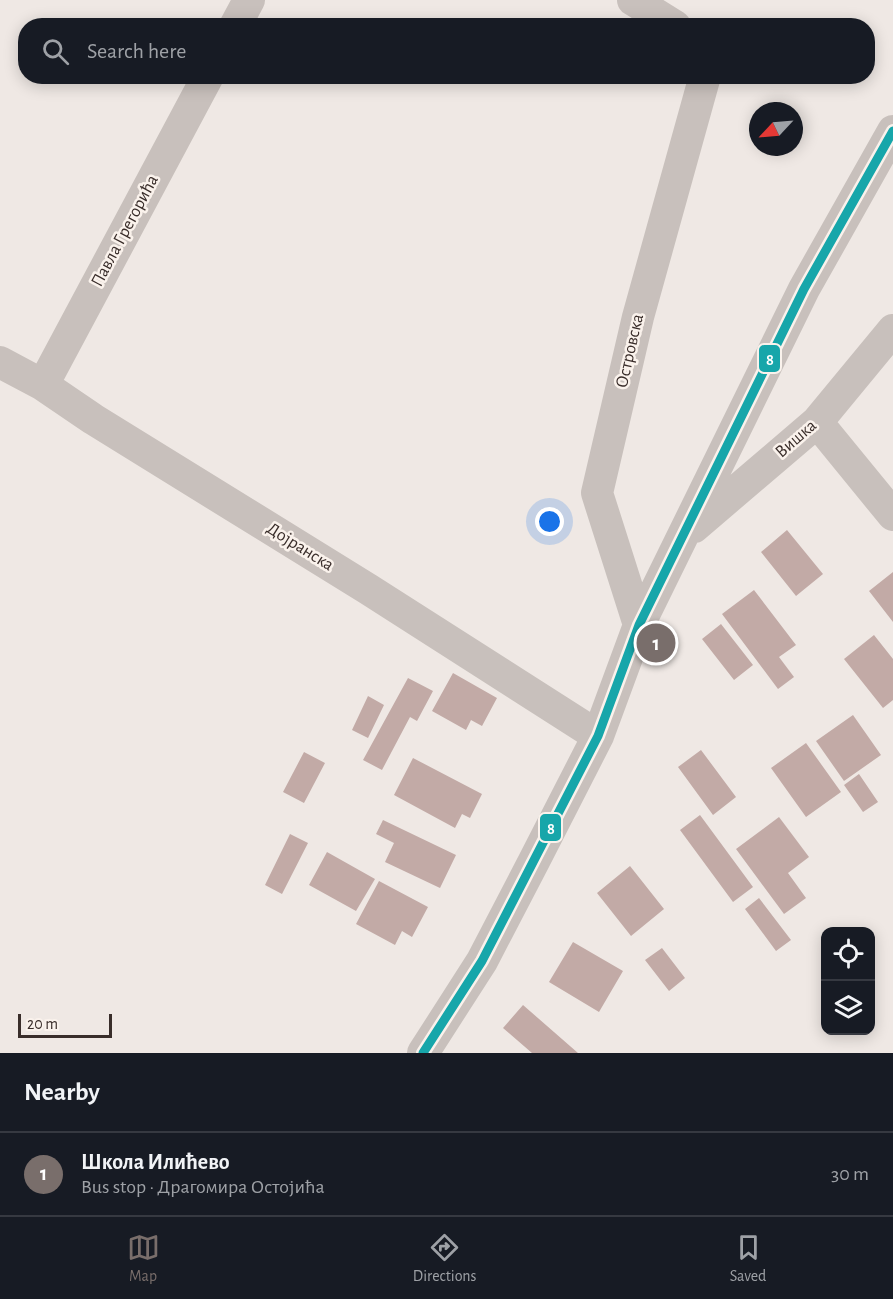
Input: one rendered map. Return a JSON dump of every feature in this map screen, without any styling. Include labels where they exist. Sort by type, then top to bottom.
[{"type":"street","points":[[239,18],[249,0]]},
{"type":"street","points":[[633,0],[662,18]]},
{"type":"street","name":"Павла Грегорића","points":[[43,385],[204,84]]},
{"type":"street","name":"Островска","points":[[639,625],[597,493],[638,317],[703,84]]},
{"type":"street","points":[[423,1053],[482,961],[597,736],[639,625],[804,289],[893,131]]},
{"type":"street","name":"Вишка","points":[[685,535],[817,422],[893,330]]},
{"type":"street","name":"Дојранска","points":[[0,362],[43,385],[93,419],[378,595],[597,736]]},
{"type":"street","points":[[817,422],[893,514]]},
{"type":"building","points":[[787,530],[823,574],[796,596],[761,552]]},
{"type":"building","points":[[893,572],[893,622],[869,591]]},
{"type":"building","points":[[754,590],[796,645],[779,657],[794,677],[778,689],[722,614]]},
{"type":"building","points":[[721,624],[753,665],[734,680],[702,639]]},
{"type":"building","points":[[874,635],[893,659],[893,700],[883,708],[844,659]]},
{"type":"building","points":[[453,673],[497,698],[482,726],[471,720],[466,730],[432,711]]},
{"type":"building","points":[[408,678],[433,691],[417,721],[410,717],[382,770],[363,760]]},
{"type":"building","points":[[368,696],[384,705],[368,738],[352,730]]},
{"type":"building","points":[[853,715],[881,755],[844,781],[816,741]]},
{"type":"building","points":[[806,743],[841,792],[806,817],[771,768]]},
{"type":"building","points":[[701,750],[736,797],[713,815],[678,767]]},
{"type":"building","points":[[304,752],[325,763],[304,803],[283,792]]},
{"type":"building","points":[[413,758],[482,794],[470,818],[462,814],[455,828],[394,795]]},
{"type":"building","points":[[859,774],[878,802],[863,812],[844,785]]},
{"type":"building","points":[[700,815],[753,887],[733,902],[680,830]]},
{"type":"building","points":[[779,817],[809,857],[788,873],[806,898],[784,914],[736,849]]},
{"type":"building","points":[[383,820],[456,855],[440,888],[385,862],[394,843],[376,834]]},
{"type":"building","points":[[290,834],[308,843],[282,894],[265,885]]},
{"type":"building","points":[[327,852],[375,879],[356,911],[309,885]]},
{"type":"building","points":[[630,866],[664,909],[631,936],[597,893]]},
{"type":"building","points":[[379,881],[428,907],[412,937],[402,931],[395,945],[356,924]]},
{"type":"building","points":[[759,898],[791,940],[776,951],[745,909]]},
{"type":"building","points":[[573,942],[623,971],[599,1012],[549,982]]},
{"type":"building","points":[[662,948],[685,978],[669,991],[645,960]]},
{"type":"building","points":[[523,1005],[578,1053],[532,1053],[503,1028]]},
{"type":"transit line","name":"8","points":[[423,1053],[482,961],[598,736],[639,625],[804,289],[893,131]]},
{"type":"place","name":"Школа Илићево","points":[[656,643]]}]
